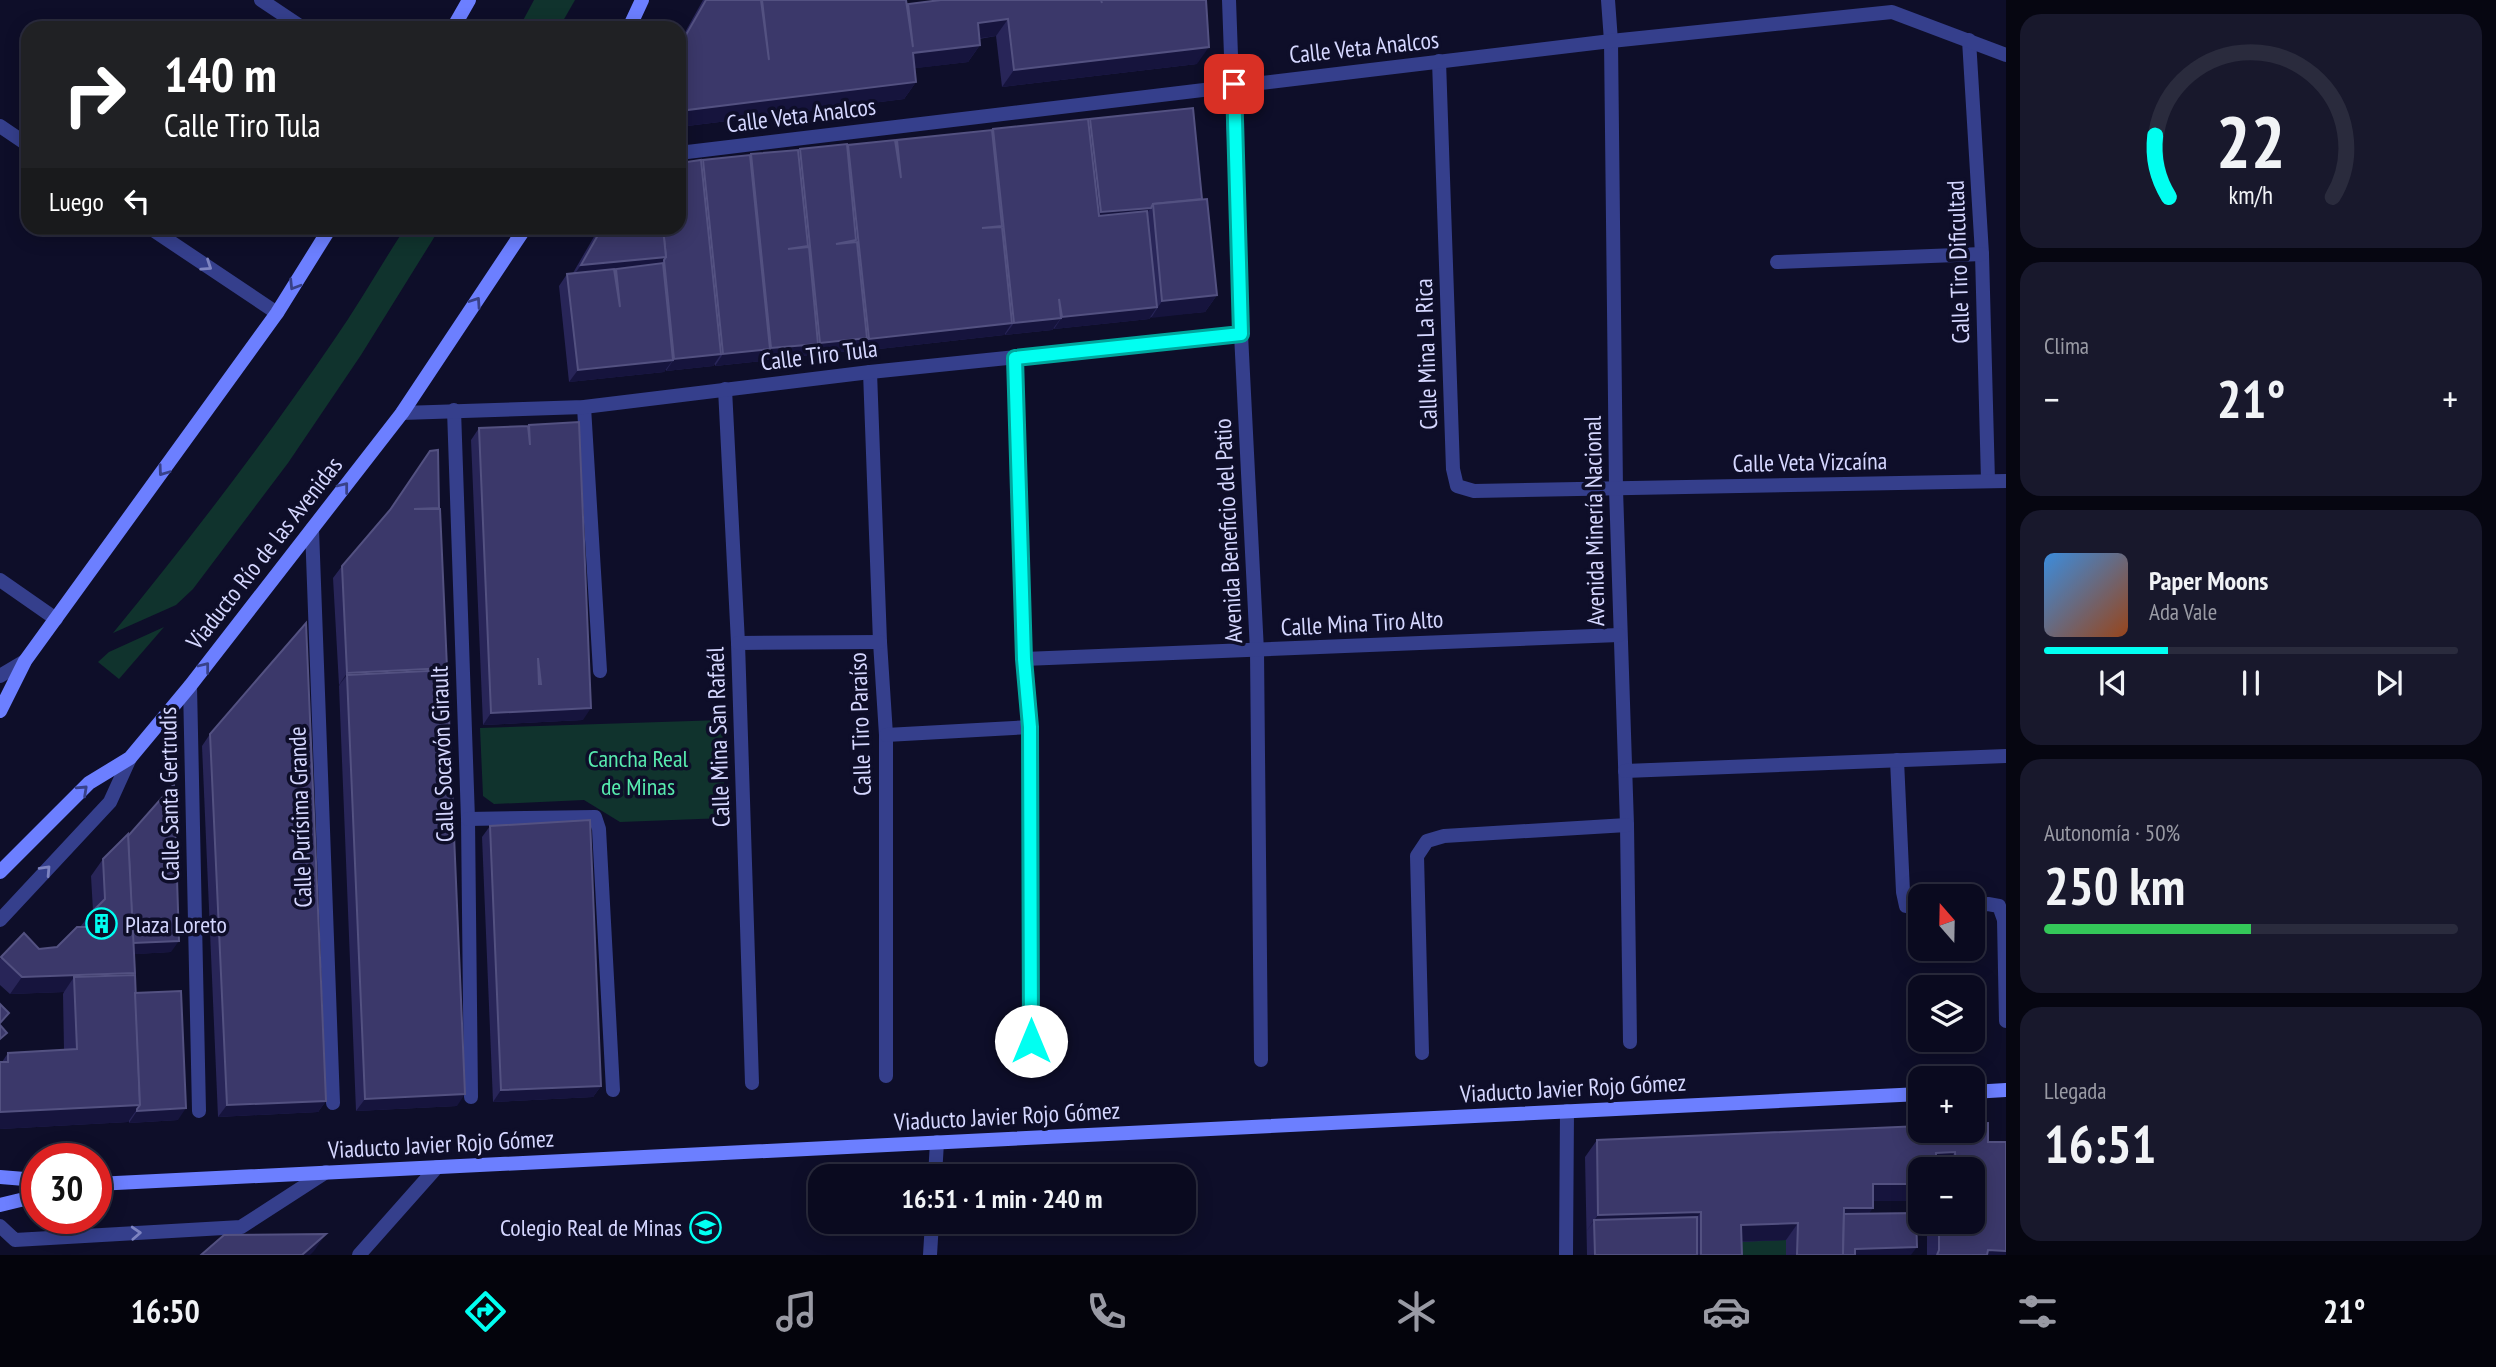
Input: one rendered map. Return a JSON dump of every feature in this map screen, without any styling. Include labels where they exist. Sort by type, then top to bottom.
[{"type":"main road","points":[[457,21],[469,0]]},
{"type":"main road","points":[[632,21],[642,0]]},
{"type":"main road","points":[[0,711],[25,661],[276,313],[326,235]]},
{"type":"main road","name":"Viaducto Río de las Avenidas","points":[[0,872],[89,783],[130,758],[190,687],[402,413],[520,235]]},
{"type":"main road","points":[[1985,1091],[2006,1090]]},
{"type":"main road","name":"Viaducto Javier Rojo Gómez","points":[[112,1183],[1908,1095]]},
{"type":"main road","points":[[0,1177],[21,1179]]},
{"type":"main road","points":[[0,1205],[21,1200]]},
{"type":"street","points":[[261,0],[292,21]]},
{"type":"street","name":"Avenida Beneficio del Patio","points":[[1229,0],[1241,334],[1257,651],[1261,1060]]},
{"type":"street","name":"Avenida Minería Nacional","points":[[1608,0],[1611,41],[1619,635],[1627,825],[1630,1042]]},
{"type":"street","name":"Calle Veta Analcos","points":[[686,152],[1234,84],[1892,12],[2006,55]]},
{"type":"street","name":"Calle Tiro Dificultad","points":[[1969,40],[1982,254],[1988,481]]},
{"type":"street","name":"Calle Mina La Rica","points":[[1439,61],[1453,469],[1457,486],[1474,491],[1616,489]]},
{"type":"street","points":[[0,126],[21,140]]},
{"type":"street","points":[[160,235],[276,313]]},
{"type":"street","points":[[1777,262],[1982,254]]},
{"type":"street","name":"Calle Tiro Tula","points":[[402,413],[584,407],[870,372],[1241,334]]},
{"type":"street","points":[[1015,358],[1024,659],[1030,727],[1031,1068]]},
{"type":"street","name":"Calle Tiro Paraíso","points":[[870,372],[886,735],[886,1076]]},
{"type":"street","name":"Calle Mina San Rafaél","points":[[725,389],[738,643],[752,1083]]},
{"type":"street","points":[[584,407],[600,671]]},
{"type":"street","name":"Calle Socavón Girault","points":[[454,410],[468,819],[471,1097]]},
{"type":"street","name":"Calle Veta Vizcaína","points":[[1616,489],[2006,481]]},
{"type":"street","name":"Calle Purísima Grande","points":[[312,529],[333,1102]]},
{"type":"street","points":[[0,580],[56,619]]},
{"type":"street","name":"Calle Mina Tiro Alto","points":[[1024,659],[1619,635]]},
{"type":"street","points":[[738,643],[880,642]]},
{"type":"street","points":[[0,676],[25,661]]},
{"type":"street","name":"Calle Santa Gertrudis","points":[[190,687],[199,1111]]},
{"type":"street","points":[[886,735],[1030,727]]},
{"type":"street","points":[[1625,771],[2006,756]]},
{"type":"street","points":[[0,920],[110,802],[130,758]]},
{"type":"street","points":[[1897,760],[1902,892],[1908,906]]},
{"type":"street","points":[[468,819],[594,817],[599,829],[613,1090]]},
{"type":"street","points":[[1422,1053],[1417,856],[1427,841],[1444,836],[1627,825]]},
{"type":"street","points":[[1985,904],[1999,906],[2004,920],[2006,1021]]},
{"type":"street","points":[[1566,1255],[1567,1111]]},
{"type":"street","points":[[936,1164],[937,1142]]},
{"type":"street","points":[[359,1255],[437,1167]]},
{"type":"street","points":[[0,1226],[15,1240],[241,1227],[326,1172]]},
{"type":"street","points":[[930,1255],[931,1234]]},
{"type":"green space","points":[[534,0],[575,0],[563,21],[523,21]]},
{"type":"green space","points":[[401,235],[436,235],[361,355],[288,463],[193,589],[176,605],[113,633],[199,525],[343,326]]},
{"type":"green space","points":[[164,627],[119,679],[98,662],[109,652]]},
{"type":"green space","name":"Cancha Real de Minas","points":[[722,720],[725,818],[620,822],[584,800],[494,804],[483,796],[480,728]]},
{"type":"green space","points":[[1786,1240],[1786,1255],[1729,1255],[1729,1242]]},
{"type":"building","points":[[706,0],[761,0],[769,60],[762,0],[906,0],[913,47],[908,4],[941,0],[1206,0],[1209,47],[1014,70],[1008,19],[978,23],[980,45],[913,53],[916,82],[686,110],[686,35]]},
{"type":"building","points":[[1193,108],[1202,199],[1153,204],[1151,208],[1101,212],[1090,119]]},
{"type":"building","points":[[1088,119],[1099,216],[1147,211],[1157,307],[1062,317],[1059,299],[1061,318],[1014,323],[993,129]]},
{"type":"building","points":[[992,130],[1002,226],[982,228],[1002,227],[1012,323],[869,339],[848,145],[895,140],[901,178],[897,140]]},
{"type":"building","points":[[847,144],[856,240],[836,244],[857,242],[867,338],[820,343],[800,149]]},
{"type":"building","points":[[798,150],[808,246],[788,249],[809,247],[818,344],[771,348],[751,154]]},
{"type":"building","points":[[750,155],[770,349],[723,354],[703,160]]},
{"type":"building","points":[[701,160],[721,354],[674,359],[664,235],[686,235],[686,162]]},
{"type":"building","points":[[1207,199],[1217,295],[1162,301],[1153,204]]},
{"type":"building","points":[[598,235],[664,235],[666,257],[581,265]]},
{"type":"building","points":[[663,263],[673,360],[578,370],[567,274],[614,269],[620,307],[616,269]]},
{"type":"building","points":[[579,422],[591,708],[491,713],[479,428],[528,426],[530,445],[529,425]]},
{"type":"building","points":[[438,450],[439,508],[414,509],[440,509],[447,668],[347,673],[342,566],[390,510],[430,451]]},
{"type":"building","points":[[306,623],[326,1101],[227,1105],[210,734]]},
{"type":"building","points":[[447,670],[465,1094],[365,1099],[347,675]]},
{"type":"building","points":[[174,784],[179,941],[133,943],[128,836]]},
{"type":"building","points":[[590,820],[601,1086],[501,1090],[490,826]]},
{"type":"building","name":"Plaza Loreto","points":[[128,834],[135,973],[22,977],[1,957],[24,933],[39,949],[57,947],[77,927],[89,927],[88,916],[105,899],[103,859]]},
{"type":"building","points":[[135,975],[140,1105],[0,1112],[0,1062],[8,1062],[8,1053],[77,1049],[74,977]]},
{"type":"building","points":[[181,991],[186,1108],[137,1111],[140,1105],[135,993]]},
{"type":"building","points":[[0,1004],[9,1013],[0,1023]]},
{"type":"building","points":[[0,1025],[7,1033],[0,1039]]},
{"type":"building","points":[[1985,1123],[1988,1123],[1988,1142],[2006,1142],[2006,1251],[1988,1250],[1987,1255],[1937,1255],[1939,1234],[1985,1234],[1985,1157],[1955,1157],[1955,1152],[1936,1153],[1936,1157],[1908,1157],[1908,1184],[1873,1184],[1873,1208],[1844,1208],[1843,1255],[1797,1255],[1798,1223],[1741,1225],[1742,1255],[1701,1255],[1701,1212],[1598,1215],[1597,1140],[1908,1127],[1908,1143],[1985,1143]]},
{"type":"building","points":[[1908,1213],[1908,1234],[1917,1234],[1917,1247],[1855,1249],[1855,1255],[1843,1255],[1844,1214]]},
{"type":"building","points":[[1697,1217],[1697,1255],[1595,1255],[1594,1220]]},
{"type":"building","points":[[326,1234],[302,1255],[201,1255],[224,1235]]},
{"type":"place","name":"Plaza Loreto","points":[[102,924]]},
{"type":"place","name":"Colegio Real de Minas","points":[[705,1227]]},
{"type":"route","points":[[1031,1041],[1030,727],[1024,659],[1015,358],[1241,334],[1234,84]]}]
